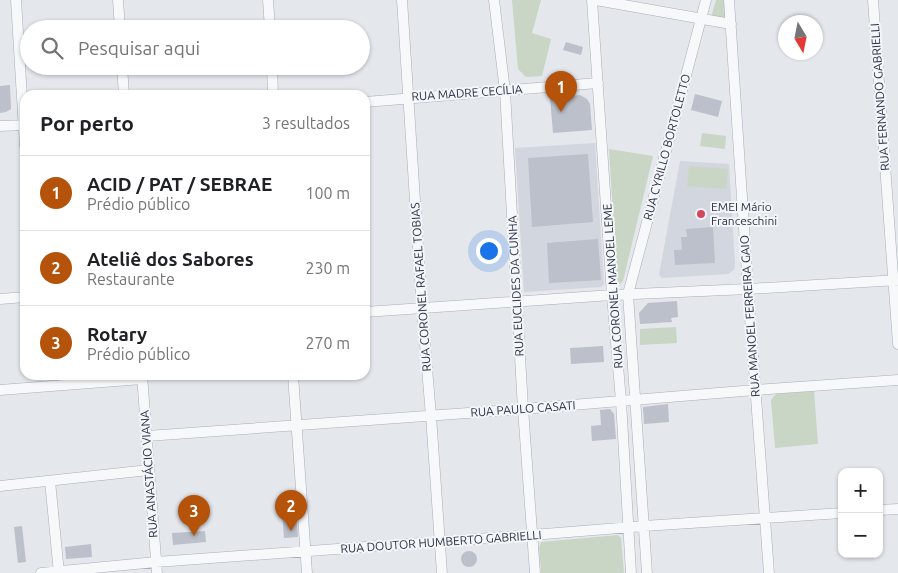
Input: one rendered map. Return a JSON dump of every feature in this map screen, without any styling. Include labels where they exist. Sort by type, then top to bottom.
[{"type":"street","points":[[16,0],[20,62]]},
{"type":"street","points":[[118,0],[119,20]]},
{"type":"street","points":[[268,0],[269,20]]},
{"type":"street","name":"RUA CORONEL RAFAEL TOBIAS","points":[[402,0],[442,573]]},
{"type":"street","name":"RUA EUCLIDES DA CUNHA","points":[[494,0],[504,91],[535,573]]},
{"type":"street","points":[[594,0],[731,24]]},
{"type":"street","name":"RUA CORONEL MANOEL LEME","points":[[594,0],[631,573]]},
{"type":"street","name":"RUA CYRILLO BORTOLETTO","points":[[628,294],[706,0]]},
{"type":"street","name":"RUA MANOEL FERREIRA GAIO","points":[[729,0],[769,573]]},
{"type":"street","name":"RUA FERNANDO GABRIELLI","points":[[873,0],[896,280],[898,344]]},
{"type":"street","points":[[21,75],[22,90]]},
{"type":"street","points":[[123,75],[124,90]]},
{"type":"street","points":[[272,75],[273,90]]},
{"type":"street","name":"RUA MADRE CECÍLIA","points":[[370,102],[598,83]]},
{"type":"street","points":[[0,126],[20,125]]},
{"type":"street","points":[[370,312],[628,294],[896,280]]},
{"type":"street","name":"RUA CORONEL MANOEL LEME","points":[[628,294],[647,573]]},
{"type":"street","points":[[0,299],[20,297]]},
{"type":"street","points":[[0,390],[109,380]]},
{"type":"street","name":"RUA ANASTÁCIO VIANA","points":[[142,380],[157,573]]},
{"type":"street","points":[[293,380],[306,573]]},
{"type":"street","name":"RUA PAULO CASATI","points":[[147,436],[898,380]]},
{"type":"street","points":[[0,486],[149,470]]},
{"type":"street","points":[[50,481],[59,572]]},
{"type":"street","points":[[883,510],[898,509]]},
{"type":"street","name":"RUA DOUTOR HUMBERTO GABRIELLI","points":[[41,573],[156,562],[838,513]]},
{"type":"shaded area","points":[[595,143],[604,284],[601,287],[524,292],[515,148]]},
{"type":"shaded area","name":"EMEI Mário Franceschini","points":[[680,161],[729,164],[735,265],[734,270],[728,274],[662,278],[659,275]]},
{"type":"green space","points":[[512,0],[541,0],[532,33],[551,39],[542,76],[526,77],[518,69]]},
{"type":"green space","points":[[716,0],[724,0],[726,16],[723,19],[714,18],[712,14]]},
{"type":"green space","points":[[702,133],[726,136],[725,149],[700,146]]},
{"type":"green space","points":[[609,149],[653,156],[623,281],[620,284],[617,278]]},
{"type":"green space","points":[[689,166],[728,169],[726,189],[687,186]]},
{"type":"green space","points":[[676,327],[677,343],[640,345],[640,329]]},
{"type":"green space","points":[[814,391],[818,444],[775,448],[771,400],[776,394]]},
{"type":"green space","points":[[618,535],[621,538],[624,573],[541,573],[539,548],[541,542]]},
{"type":"building","points":[[566,42],[583,47],[581,55],[563,50]]},
{"type":"building","points":[[10,85],[11,109],[0,113],[0,86]]},
{"type":"building","points":[[695,94],[722,101],[718,117],[691,110]]},
{"type":"building","points":[[580,95],[587,99],[590,104],[592,130],[553,133],[550,98]]},
{"type":"building","points":[[588,154],[593,222],[532,227],[528,158]]},
{"type":"building","points":[[713,227],[715,263],[675,265],[674,250],[682,250],[681,237],[687,237],[686,229]]},
{"type":"building","points":[[598,239],[601,280],[549,283],[547,243]]},
{"type":"building","points":[[677,301],[678,317],[671,318],[672,322],[640,324],[639,313],[648,303]]},
{"type":"building","points":[[603,346],[604,362],[571,364],[570,348]]},
{"type":"building","points":[[668,404],[669,422],[644,424],[643,407]]},
{"type":"building","points":[[610,409],[614,414],[616,439],[592,441],[591,426],[601,425],[600,410]]},
{"type":"building","points":[[296,509],[298,537],[284,538],[282,510]]},
{"type":"building","points":[[22,526],[26,562],[18,563],[14,527]]},
{"type":"building","points":[[205,531],[206,542],[173,545],[172,533]]},
{"type":"building","points":[[91,544],[92,557],[66,559],[65,547]]},
{"type":"building","points":[[469,551],[477,559],[469,567],[461,559]]},
{"type":"place","name":"ACID / PAT / SEBRAE","points":[[561,112]]},
{"type":"place","name":"EMEI Mário Franceschini","points":[[701,214]]},
{"type":"place","name":"Ateliê dos Sabores","points":[[291,531]]},
{"type":"place","name":"Rotary","points":[[194,536]]}]
